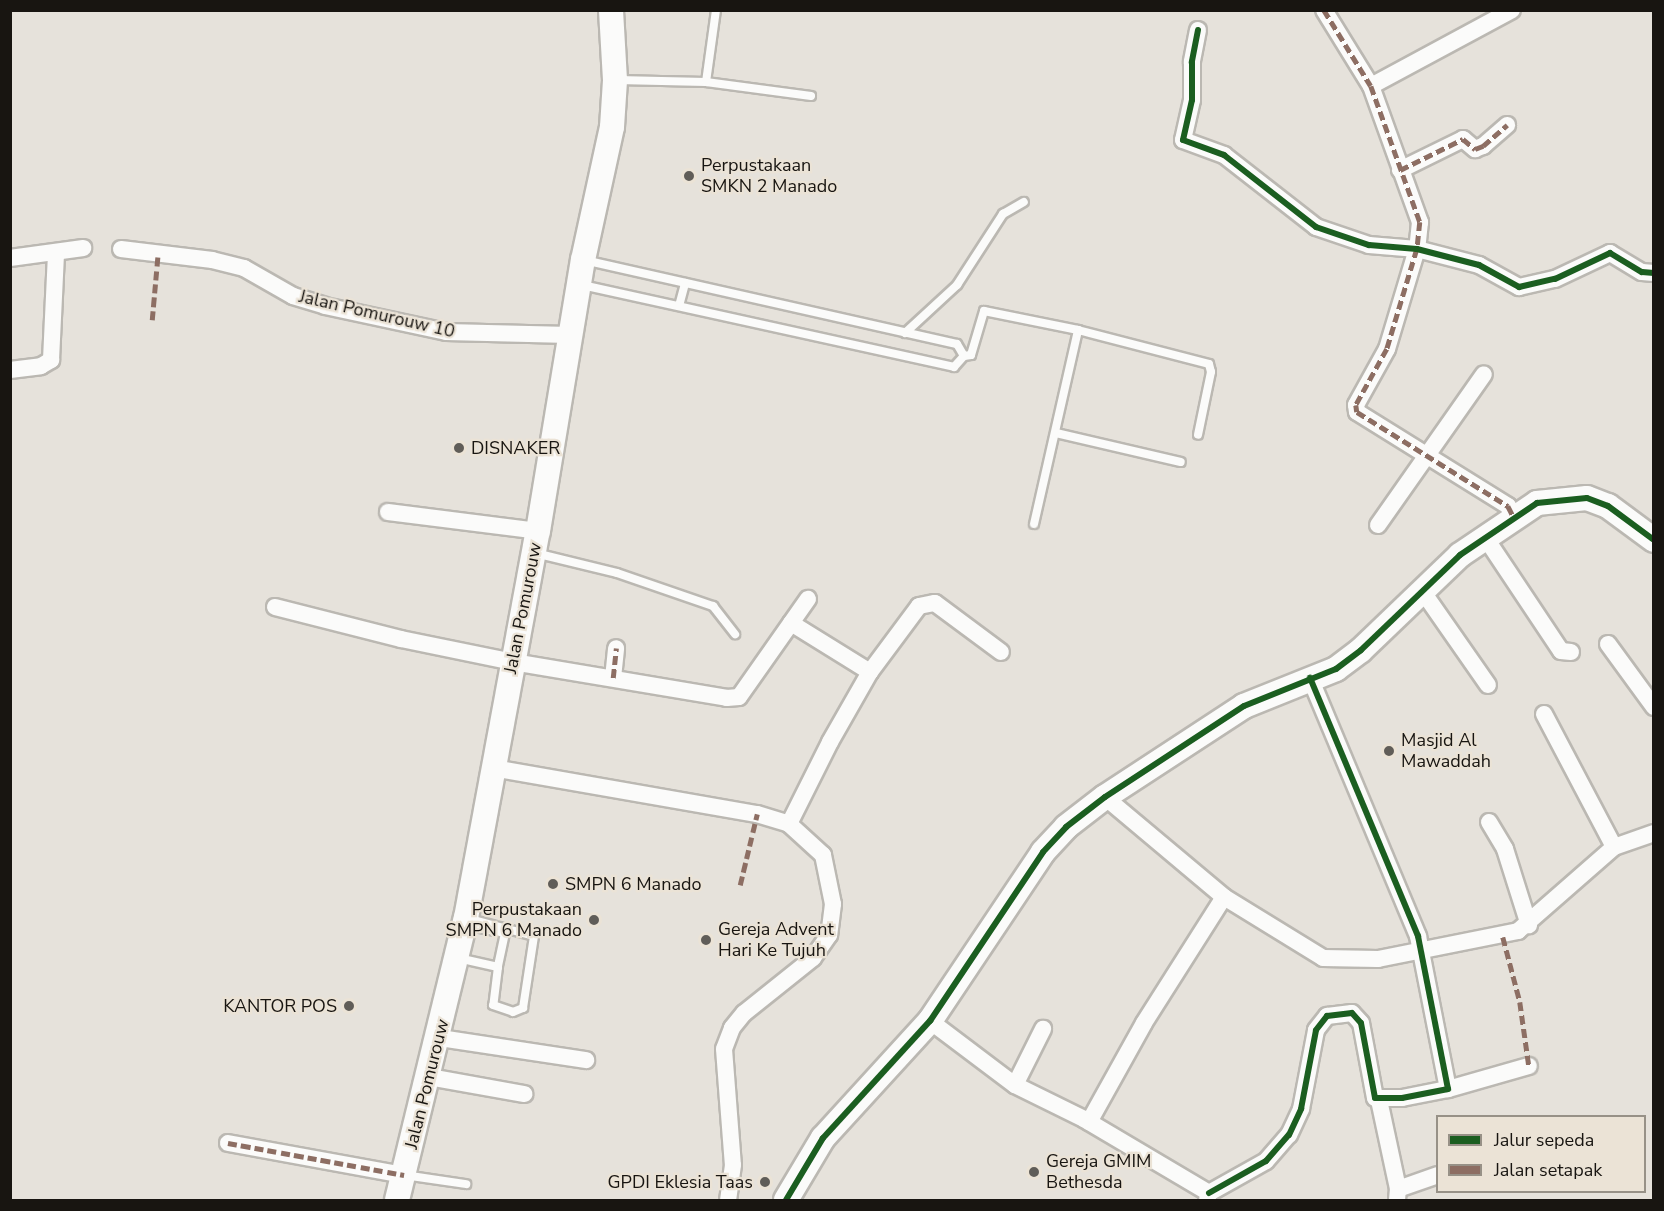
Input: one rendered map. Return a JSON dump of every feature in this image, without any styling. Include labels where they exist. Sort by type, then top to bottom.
[{"type":"main road","name":"Jalan Pomurouw","points":[[397,1200],[440,1038],[465,922],[535,542],[578,285],[612,127],[615,80],[611,10]]},
{"type":"main road","points":[[786,1200],[823,1138],[930,1021],[1043,852],[1066,827],[1105,797],[1244,706],[1336,669],[1361,650],[1421,589],[1485,537],[1537,503],[1587,498],[1608,506],[1653,540]]},
{"type":"street","points":[[1324,10],[1371,86],[1420,222],[1417,249],[1387,349],[1356,405],[1358,412],[1508,506],[1514,516]]},
{"type":"street","points":[[1371,86],[1512,10]]},
{"type":"street","points":[[1198,30],[1192,62],[1192,100],[1183,140],[1224,155],[1316,227],[1369,245],[1417,249],[1479,264],[1520,287],[1555,279],[1610,252],[1635,269],[1653,273]]},
{"type":"street","points":[[1401,171],[1463,140],[1475,149],[1482,146],[1507,125]]},
{"type":"street","points":[[10,258],[83,248]]},
{"type":"street","name":"Jalan Pomurouw 10","points":[[121,249],[212,260],[244,268],[293,296],[325,306],[446,332],[570,335]]},
{"type":"street","points":[[10,370],[41,366],[51,360],[56,252]]},
{"type":"street","points":[[1378,525],[1429,456],[1484,374]]},
{"type":"street","points":[[388,512],[535,542]]},
{"type":"street","points":[[1485,537],[1561,651],[1571,652]]},
{"type":"street","points":[[1421,589],[1488,685]]},
{"type":"street","points":[[275,607],[401,639],[513,662],[739,697],[808,599]]},
{"type":"street","points":[[789,824],[830,742],[870,672],[919,606],[936,603],[1001,652]]},
{"type":"street","points":[[791,623],[870,672]]},
{"type":"street","points":[[1608,644],[1653,707]]},
{"type":"street","points":[[613,678],[616,648]]},
{"type":"street","points":[[1310,678],[1403,895],[1418,936],[1448,1089]]},
{"type":"street","points":[[1544,714],[1614,847]]},
{"type":"street","points":[[493,768],[700,802],[789,824],[822,855],[833,904],[829,935],[813,958],[744,1013],[732,1028],[724,1049],[733,1165],[728,1200]]},
{"type":"street","points":[[1105,797],[1218,893],[1331,961],[1420,953],[1503,937],[1529,925],[1614,847],[1653,833]]},
{"type":"street","points":[[1489,822],[1505,849],[1529,925]]},
{"type":"street","points":[[1084,1119],[1144,1023],[1218,893]]},
{"type":"street","points":[[930,1021],[1015,1085],[1084,1119],[1208,1197],[1266,1161],[1288,1135],[1301,1109],[1316,1030],[1327,1016],[1342,1012],[1357,1016],[1366,1043],[1371,1091],[1379,1100],[1397,1195],[1436,1176]]},
{"type":"street","points":[[1015,1085],[1043,1029]]},
{"type":"street","points":[[440,1038],[586,1060]]},
{"type":"street","points":[[1379,1100],[1448,1089],[1529,1066]]},
{"type":"street","points":[[429,1077],[524,1094]]},
{"type":"street","points":[[228,1143],[404,1175]]},
{"type":"lane","points":[[706,82],[716,10]]},
{"type":"lane","points":[[615,80],[706,82],[811,96]]},
{"type":"lane","points":[[905,333],[965,276],[1003,214],[1024,202]]},
{"type":"lane","points":[[583,260],[957,344],[964,356]]},
{"type":"lane","points":[[679,306],[685,283]]},
{"type":"lane","points":[[578,285],[954,367],[964,356],[971,355],[984,311],[1078,330],[1209,364],[1211,372],[1198,435]]},
{"type":"lane","points":[[1034,524],[1078,330]]},
{"type":"lane","points":[[1056,433],[1181,462]]},
{"type":"lane","points":[[535,542],[713,606],[735,634]]},
{"type":"lane","points":[[465,922],[534,936],[525,1001],[519,1011],[493,1005],[505,933],[465,922]]},
{"type":"lane","points":[[457,958],[498,967]]},
{"type":"lane","points":[[404,1175],[466,1184]]},
{"type":"marked path","points":[[1324,10],[1371,86],[1420,222],[1417,249],[1387,349],[1356,405],[1357,412],[1508,506],[1513,516]]},
{"type":"marked path","points":[[1400,170],[1463,139],[1475,149],[1483,146],[1507,125]]},
{"type":"marked path","points":[[152,320],[158,253]]},
{"type":"marked path","points":[[613,678],[616,648]]},
{"type":"marked path","points":[[740,885],[757,814]]},
{"type":"marked path","points":[[1503,937],[1520,1002],[1529,1066]]},
{"type":"marked path","points":[[228,1143],[404,1175]]},
{"type":"cycle path","points":[[1198,30],[1192,62],[1192,100],[1183,140],[1224,155],[1316,227],[1369,245],[1417,249],[1479,265],[1519,287],[1555,279],[1610,253],[1642,272],[1654,273]]},
{"type":"cycle path","points":[[786,1200],[823,1138],[930,1021],[1043,852],[1066,827],[1105,797],[1244,706],[1336,669],[1361,650],[1460,555],[1537,503],[1587,498],[1608,506],[1654,540]]},
{"type":"cycle path","points":[[1209,1193],[1266,1161],[1289,1135],[1301,1109],[1316,1030],[1327,1016],[1352,1013],[1361,1023],[1375,1098],[1402,1098],[1448,1089],[1418,936],[1310,678]]},
{"type":"place","name":"Perpustakaan SMKN 2 Manado","points":[[689,176]]},
{"type":"place","name":"DISNAKER","points":[[459,448]]},
{"type":"place","name":"Masjid Al Mawaddah","points":[[1389,751]]},
{"type":"place","name":"SMPN 6 Manado","points":[[553,884]]},
{"type":"place","name":"Perpustakaan SMPN 6 Manado","points":[[594,920]]},
{"type":"place","name":"Gereja Advent Hari Ke Tujuh","points":[[706,940]]},
{"type":"place","name":"KANTOR POS","points":[[349,1006]]},
{"type":"place","name":"Gereja GMIM Bethesda","points":[[1034,1172]]},
{"type":"place","name":"GPDI Eklesia Taas","points":[[765,1182]]}]
